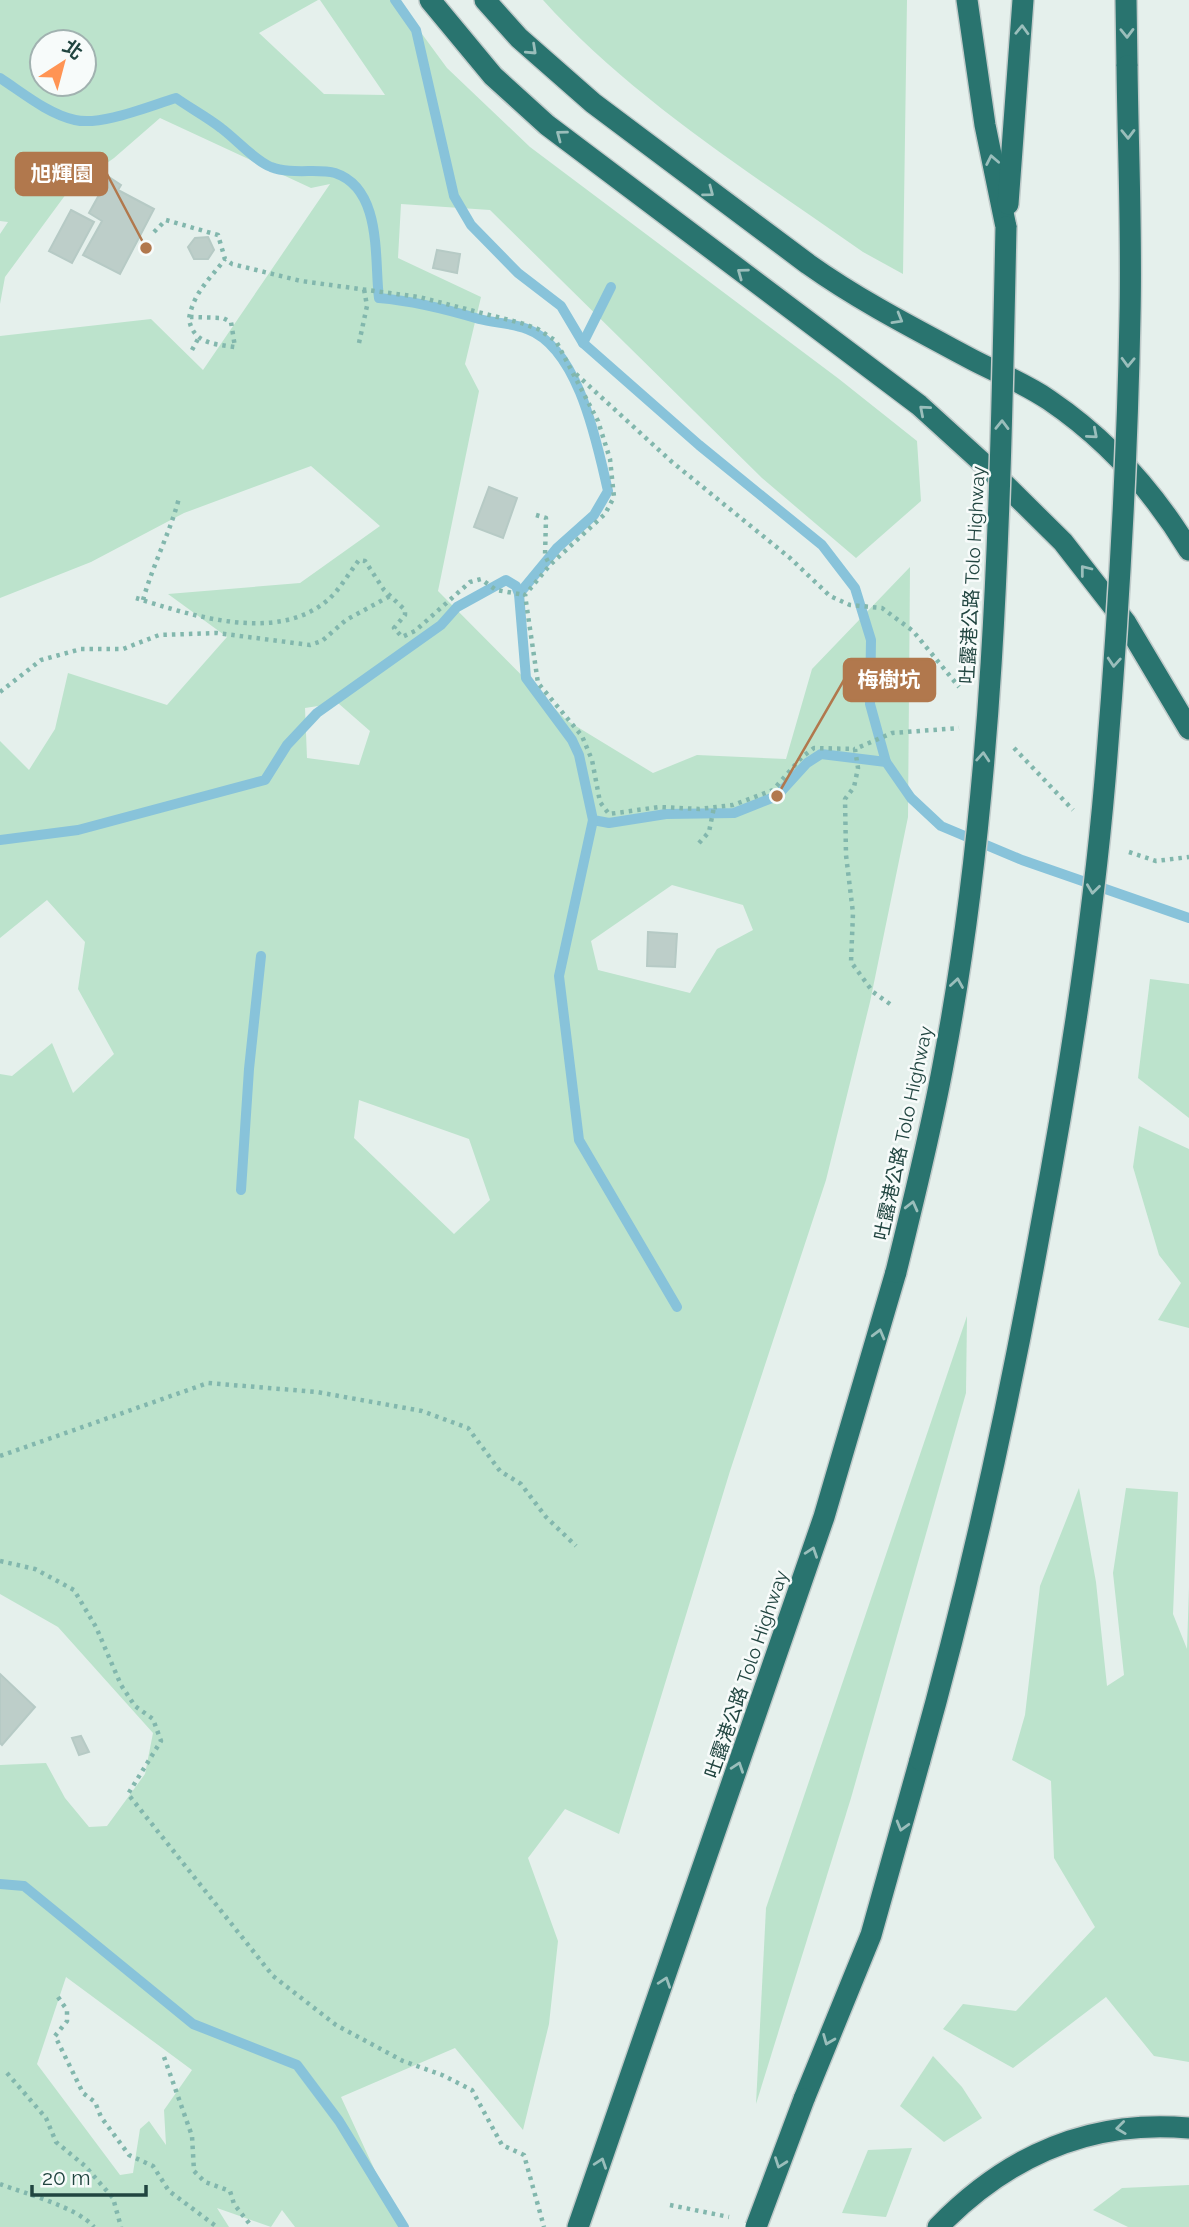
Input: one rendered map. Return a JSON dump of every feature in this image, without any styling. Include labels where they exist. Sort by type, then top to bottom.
[{"type":"highway","points":[[430,0],[493,76],[547,125],[919,405],[985,465],[1063,542],[1126,623],[1182,712],[1189,729]]},
{"type":"highway","points":[[485,0],[519,38],[593,103],[841,288],[1046,398],[1088,429],[1135,472],[1160,504],[1189,550]]},
{"type":"highway","points":[[967,0],[974,57],[1006,227]]},
{"type":"highway","name":"吐露港公路 Tolo Highway","points":[[579,2227],[824,1517],[896,1272],[944,1060],[958,974],[981,777],[999,542],[1006,227],[1021,60],[1023,0]]},
{"type":"highway","points":[[756,2227],[804,2099],[871,1935],[920,1760],[975,1551],[1026,1311],[1067,1077],[1105,784],[1122,551],[1130,312],[1126,0]]},
{"type":"highway","points":[[938,2227],[978,2190],[1017,2165],[1055,2146],[1089,2133],[1125,2127],[1189,2128]]},
{"type":"path","points":[[154,232],[166,220],[218,236],[225,258],[232,264],[302,281],[419,297],[538,329],[556,341],[576,374],[598,421],[610,459],[614,497],[605,514],[550,565],[525,595],[538,683],[582,737],[592,760],[600,802],[609,814],[659,807],[714,807],[749,801],[773,790],[802,757],[814,748],[855,749],[892,733],[966,727]]},
{"type":"path","points":[[190,317],[223,318],[230,323],[235,347],[198,339],[191,333],[190,317],[196,295],[225,258]]},
{"type":"path","points":[[359,343],[367,306],[364,289]]},
{"type":"path","points":[[192,350],[198,339]]},
{"type":"path","points":[[576,374],[705,491],[779,549],[830,596],[850,605],[882,608],[914,631],[965,694]]},
{"type":"path","points":[[143,600],[150,575],[169,535],[179,498]]},
{"type":"path","points":[[536,515],[546,518],[545,556],[550,565]]},
{"type":"path","points":[[136,598],[209,617],[254,623],[295,618],[330,598],[359,560],[365,561],[390,596],[405,610],[405,615],[394,628],[402,637],[424,623],[470,582],[481,579],[496,590],[525,595]]},
{"type":"path","points":[[0,692],[41,660],[81,649],[122,649],[159,635],[217,633],[310,645],[321,641],[346,620],[390,596]]},
{"type":"path","points":[[1009,743],[1079,816]]},
{"type":"path","points":[[855,749],[858,768],[854,787],[845,799],[846,855],[853,912],[851,962],[873,992],[890,1004]]},
{"type":"path","points":[[699,844],[709,832],[714,807]]},
{"type":"path","points":[[1118,849],[1156,861],[1189,857]]},
{"type":"path","points":[[0,1456],[208,1383],[317,1392],[422,1411],[468,1428],[500,1471],[521,1485],[545,1517],[576,1546]]},
{"type":"path","points":[[0,1561],[35,1569],[74,1590],[96,1627],[121,1685],[135,1706],[153,1719],[161,1741],[128,1794],[273,1976],[336,2025],[403,2061],[472,2090],[502,2145],[524,2155],[544,2227]]},
{"type":"path","points":[[58,1997],[67,2010],[66,2021],[55,2036],[83,2093],[95,2102],[101,2117],[129,2155],[153,2166],[169,2191],[217,2227]]},
{"type":"path","points":[[164,2057],[192,2136],[194,2171],[205,2182],[230,2191],[234,2204],[251,2226]]},
{"type":"path","points":[[7,2073],[46,2118],[56,2141],[85,2166],[113,2198],[121,2227]]},
{"type":"path","points":[[0,2184],[78,2215],[94,2227]]},
{"type":"path","points":[[670,2205],[736,2218]]},
{"type":"green space","points":[[0,0],[318,0],[259,33],[324,94],[385,95],[320,0],[397,0],[447,68],[530,147],[839,379],[917,441],[921,501],[856,558],[762,478],[490,210],[401,204],[398,258],[481,297],[465,364],[479,391],[438,591],[566,720],[653,773],[697,755],[786,759],[812,669],[910,567],[908,817],[870,1002],[826,1180],[730,1471],[619,1834],[565,1809],[528,1858],[558,1941],[549,2024],[523,2130],[455,2048],[341,2097],[401,2227],[295,2227],[282,2210],[271,2227],[217,2208],[229,2227],[0,2227],[0,1765],[46,1763],[65,1798],[89,1827],[107,1826],[145,1774],[153,1733],[58,1627],[0,1594],[0,1074],[12,1076],[52,1043],[73,1093],[114,1054],[78,989],[85,942],[47,900],[0,938],[0,741],[29,770],[55,729],[68,673],[167,705],[227,637],[168,594],[300,583],[380,526],[311,466],[184,513],[91,562],[0,598],[0,336],[151,319],[203,370],[330,184],[311,188],[160,118],[114,158],[69,190],[5,277],[0,304],[0,234],[8,222],[0,221]],"holes":[[[338,703],[370,731],[359,765],[307,758],[305,708]],[[672,885],[743,905],[753,930],[717,949],[690,993],[598,970],[591,941]],[[359,1100],[469,1139],[490,1200],[454,1234],[354,1138]],[[66,1977],[192,2070],[164,2110],[166,2145],[149,2121],[140,2129],[133,2173],[120,2175],[37,2064]]]},
{"type":"green space","points":[[543,0],[907,0],[903,274],[863,252],[696,135],[615,70]]},
{"type":"green space","points":[[1150,979],[1189,984],[1189,1118],[1138,1078]]},
{"type":"green space","points":[[1139,1126],[1189,1149],[1189,1328],[1158,1320],[1181,1283],[1159,1255],[1133,1167]]},
{"type":"green space","points":[[967,1316],[966,1393],[851,1798],[756,2104],[766,1908]]},
{"type":"green space","points":[[1079,1488],[1096,1582],[1107,1686],[1124,1675],[1113,1573],[1126,1488],[1178,1492],[1173,1614],[1187,1649],[1189,1587],[1189,2062],[1154,2056],[1106,1997],[1013,2068],[943,2029],[963,2004],[1016,2011],[1095,1927],[1054,1858],[1051,1781],[1012,1760],[1025,1715],[1040,1586]]},
{"type":"green space","points":[[933,2056],[962,2087],[982,2118],[944,2142],[900,2106]]},
{"type":"green space","points":[[912,2148],[886,2217],[842,2213],[868,2150]]},
{"type":"green space","points":[[1189,2185],[1189,2227],[1128,2227],[1093,2210],[1122,2188]]},
{"type":"building","points":[[109,177],[121,185],[118,190],[154,209],[120,274],[83,255],[102,221],[89,213]]},
{"type":"building","points":[[71,210],[94,222],[72,263],[49,251]]},
{"type":"building","points":[[208,237],[214,250],[208,259],[194,259],[188,247],[195,238]]},
{"type":"building","points":[[437,250],[460,254],[457,273],[433,268]]},
{"type":"building","points":[[489,487],[517,498],[503,538],[474,527]]},
{"type":"building","points":[[648,932],[677,934],[675,967],[647,966]]},
{"type":"building","points":[[0,1674],[35,1707],[2,1745],[0,1743]]},
{"type":"building","points":[[81,1736],[89,1752],[79,1755],[72,1738]]},
{"type":"waterway","points":[[395,0],[416,30],[454,196],[471,225],[518,273],[561,306],[583,343],[699,445],[822,545],[855,588],[871,640],[870,704],[886,762]]},
{"type":"waterway","points":[[0,78],[45,108],[75,120],[112,118],[176,98],[216,124],[271,167],[287,171],[335,173],[350,181],[369,210],[376,246],[379,298],[417,303],[521,327],[545,339],[560,356],[573,376],[583,400],[608,491],[594,515],[557,548],[519,594],[526,678],[572,740],[579,755],[593,820],[609,823],[666,814],[734,813],[777,796],[807,763],[821,754],[886,762],[911,798],[941,826],[1022,860],[1189,918]]},
{"type":"waterway","points":[[583,343],[611,287]]},
{"type":"waterway","points":[[0,840],[78,830],[265,780],[287,745],[317,713],[441,625],[457,607],[506,580],[516,586],[519,594]]},
{"type":"waterway","points":[[593,820],[559,976],[579,1140],[677,1307]]},
{"type":"waterway","points":[[241,1190],[249,1069],[261,956]]},
{"type":"waterway","points":[[0,1884],[24,1886],[193,2024],[297,2065],[339,2121],[404,2227]]},
{"type":"place","name":"旭輝園","points":[[146,248]]},
{"type":"place","name":"梅樹坑","points":[[777,796]]}]
